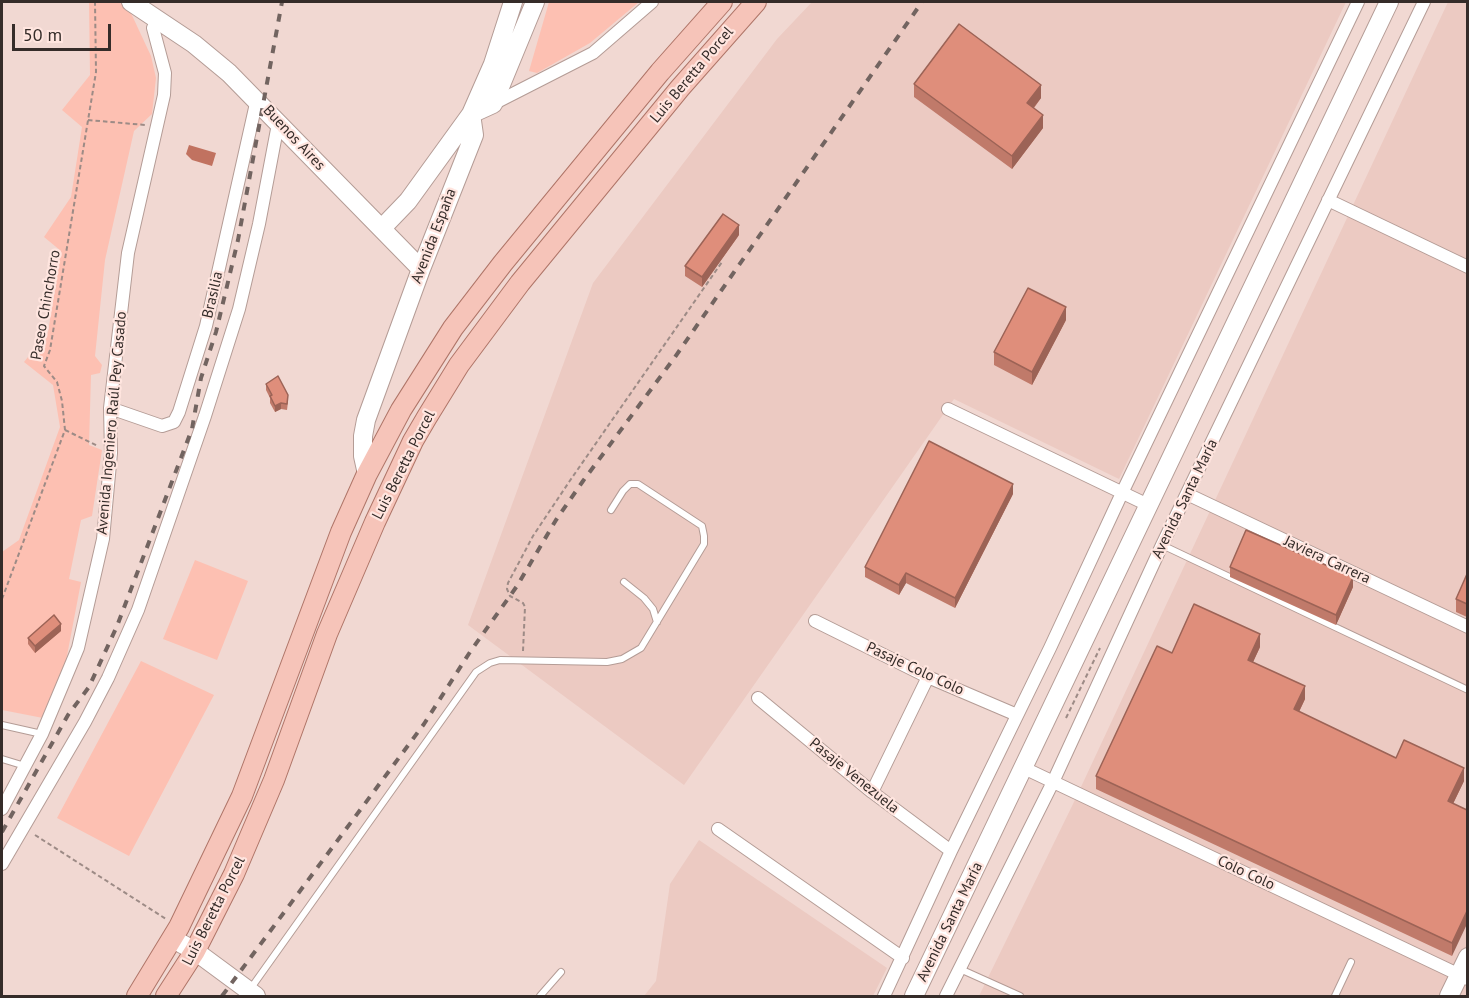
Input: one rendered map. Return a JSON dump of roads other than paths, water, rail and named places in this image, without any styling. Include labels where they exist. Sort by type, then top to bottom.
[{"type":"main road","name":"Luis Beretta Porcel","points":[[137,996],[176,933],[242,796],[327,567],[367,474],[401,410],[453,328],[503,263],[660,72],[722,2]]},
{"type":"main road","name":"Luis Beretta Porcel","points":[[166,996],[195,951],[248,844],[274,780],[327,634],[380,511],[427,417],[472,346],[520,283],[680,88],[756,2]]},
{"type":"street","points":[[131,2],[157,20]]},
{"type":"street","name":"Avenida España","points":[[367,474],[363,456],[366,420],[421,269],[474,135],[471,114],[493,64],[513,2]]},
{"type":"street","points":[[493,104],[535,2]]},
{"type":"street","points":[[382,228],[408,201],[471,114],[593,53],[652,2]]},
{"type":"street","name":"Avenida Santa María","points":[[884,996],[951,851],[1358,2]]},
{"type":"street","name":"Avenida Santa María","points":[[914,996],[1389,2]]},
{"type":"street","name":"Avenida Santa María","points":[[946,996],[1053,782],[1162,545],[1424,2]]},
{"type":"street","name":"Buenos Aires","points":[[157,20],[194,44],[257,99],[278,124],[421,269]]},
{"type":"street","name":"Avenida Ingeniero Raúl Pey Casado","points":[[3,804],[42,734],[78,648],[103,539],[111,453],[111,408],[128,253],[164,95],[165,73],[153,28],[157,20]]},
{"type":"street","points":[[505,72],[508,89],[514,94]]},
{"type":"street","name":"Brasilia","points":[[111,408],[162,426],[174,422],[179,412],[206,326],[257,99]]},
{"type":"street","points":[[2,864],[85,722],[108,678],[138,610],[205,416],[238,309],[259,224],[278,124]]},
{"type":"street","points":[[1328,200],[1467,267]]},
{"type":"street","points":[[948,409],[1148,506]]},
{"type":"street","name":"Javiera Carrera","points":[[1187,494],[1467,627]]},
{"type":"street","name":"Pasaje Colo Colo","points":[[815,621],[928,677],[1017,715]]},
{"type":"street","points":[[872,792],[928,677]]},
{"type":"street","name":"Pasaje Venezuela","points":[[758,698],[872,792],[951,851]]},
{"type":"street","name":"Colo Colo","points":[[1024,768],[1463,977]]},
{"type":"street","points":[[718,828],[903,958]]},
{"type":"street","points":[[176,933],[195,951],[252,993]]},
{"type":"street","points":[[1449,996],[1463,977],[1467,957]]},
{"type":"lane","points":[[252,993],[476,672],[500,660],[607,662],[622,659],[641,648],[704,544],[702,526],[638,484],[630,484],[623,490],[611,510]]},
{"type":"lane","points":[[1162,545],[1467,690]]},
{"type":"lane","points":[[624,582],[649,603],[657,622]]},
{"type":"lane","points":[[2,725],[42,734]]},
{"type":"lane","points":[[2,759],[25,766]]},
{"type":"lane","points":[[1335,996],[1351,962]]},
{"type":"lane","points":[[959,969],[1020,996]]},
{"type":"lane","points":[[540,996],[561,972]]},
{"type":"railway","points":[[2,832],[68,715],[89,687],[117,626],[192,429],[201,378],[216,332],[238,240],[282,2]]},
{"type":"railway","points":[[222,996],[424,724],[470,652],[517,586],[556,520],[675,357],[922,2]]}]
